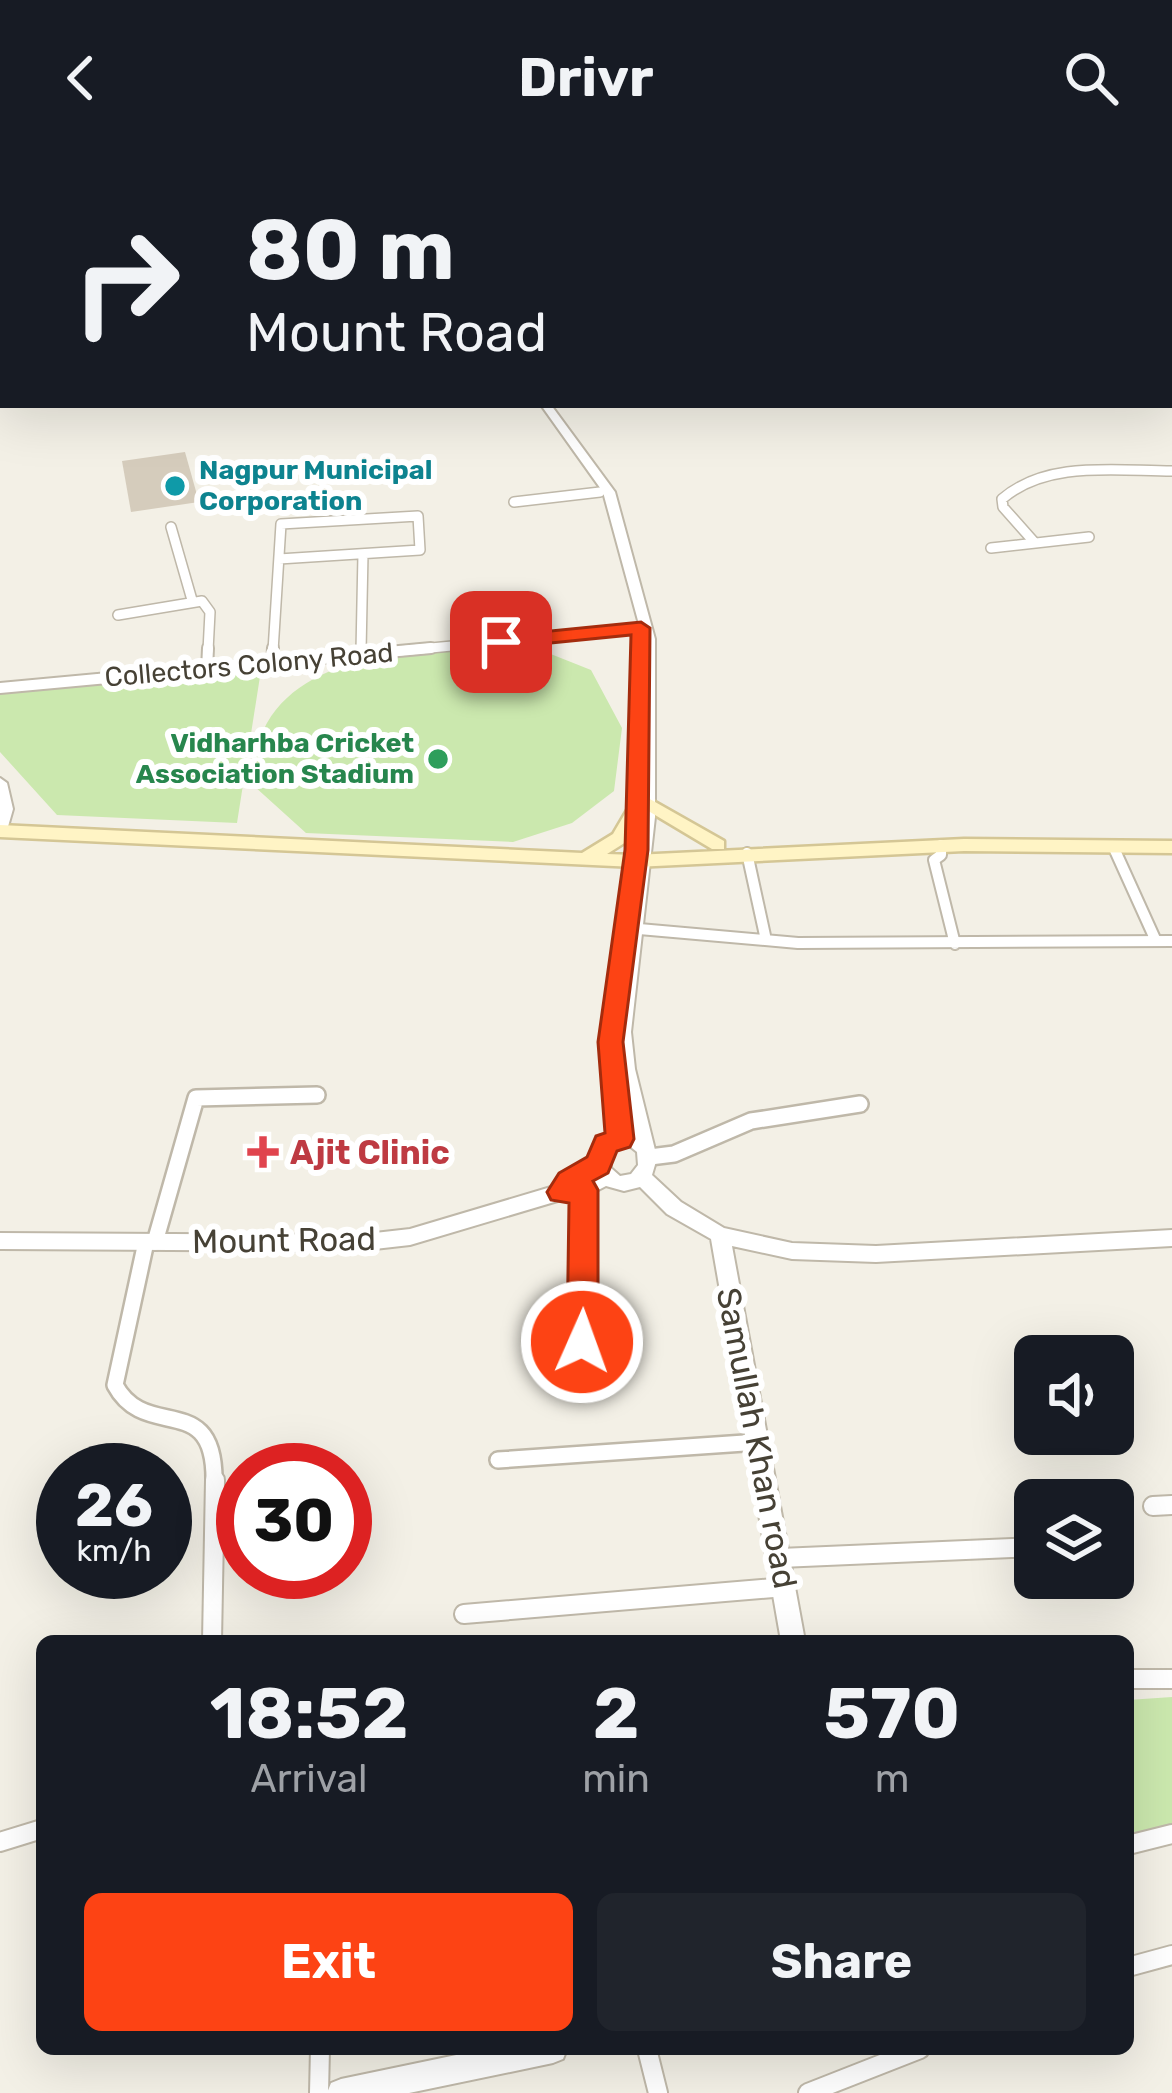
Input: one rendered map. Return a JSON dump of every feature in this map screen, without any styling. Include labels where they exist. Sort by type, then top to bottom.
[{"type":"main road","points":[[597,858],[620,838],[644,804],[718,845]]},
{"type":"main road","points":[[0,830],[597,858],[941,845],[1172,847]]},
{"type":"main road","points":[[640,856],[718,845],[918,834],[1172,835]]},
{"type":"street","points":[[541,408],[600,492],[641,628],[644,804]]},
{"type":"street","points":[[541,408],[609,492],[649,639],[644,804],[622,1032],[645,1160]]},
{"type":"street","points":[[1035,543],[1003,507],[1002,499],[1017,484],[1068,473],[1172,471]]},
{"type":"street","points":[[514,502],[600,492]]},
{"type":"street","points":[[272,664],[281,524],[418,517],[420,550],[279,559]]},
{"type":"street","points":[[171,526],[192,600]]},
{"type":"street","points":[[991,548],[1089,537]]},
{"type":"street","points":[[361,655],[363,554]]},
{"type":"street","points":[[118,615],[192,600],[209,607],[207,670]]},
{"type":"street","name":"Collectors Colony Road","points":[[0,688],[641,628]]},
{"type":"street","points":[[0,783],[6,809],[0,830]]},
{"type":"street","points":[[6,809],[35,832]]},
{"type":"street","points":[[941,845],[941,855],[934,860],[955,944]]},
{"type":"street","points":[[1113,846],[1156,941]]},
{"type":"street","points":[[747,853],[766,940]]},
{"type":"street","points":[[632,929],[766,940],[955,944],[1172,940]]},
{"type":"street","points":[[632,929],[610,1042],[620,1139],[645,1160],[674,1208],[720,1235],[792,1251],[875,1254],[1172,1238]]},
{"type":"street","points":[[212,1635],[215,1450],[203,1428],[173,1416],[136,1412],[121,1402],[115,1385],[151,1242],[196,1098],[317,1095]]},
{"type":"street","points":[[620,1139],[599,1151],[602,1170],[622,1181],[645,1160],[674,1154],[751,1121],[860,1104]]},
{"type":"street","name":"Mount Road","points":[[561,1192],[569,1181],[602,1170]]},
{"type":"street","name":"Mount Road","points":[[0,1241],[356,1244],[410,1237],[561,1192],[584,1190],[602,1170]]},
{"type":"street","points":[[582,1342],[584,1190]]},
{"type":"street","name":"Samullah Khan road","points":[[720,1235],[793,1635]]},
{"type":"street","points":[[498,1460],[759,1442]]},
{"type":"street","points":[[780,1558],[1014,1548]]},
{"type":"street","points":[[464,1614],[785,1587]]},
{"type":"street","points":[[1134,1679],[1172,1679]]},
{"type":"street","points":[[0,1842],[36,1831]]},
{"type":"street","points":[[1134,1844],[1172,1834]]},
{"type":"street","points":[[1134,1965],[1172,1955]]},
{"type":"street","points":[[320,2055],[320,2093]]},
{"type":"street","points":[[340,2093],[524,2055]]},
{"type":"street","points":[[648,2055],[658,2093]]},
{"type":"street","points":[[808,2093],[905,2055]]},
{"type":"green space","name":"Vidharhba Cricket Association Stadium","points":[[523,643],[591,670],[622,728],[614,791],[572,823],[513,842],[306,833],[254,786],[263,731],[283,702],[310,681],[378,657]]},
{"type":"green space","points":[[261,670],[237,823],[57,815],[0,752],[0,693]]},
{"type":"green space","points":[[1172,1697],[1172,1835],[1134,1844],[1134,1700]]},
{"type":"building","name":"Nagpur Municipal Corporation","points":[[185,452],[199,502],[131,512],[122,461]]},
{"type":"place","name":"Nagpur Municipal Corporation","points":[[175,486]]},
{"type":"place","name":"Vidharhba Cricket Association Stadium","points":[[438,759]]},
{"type":"place","name":"Ajit Clinic","points":[[263,1152]]},
{"type":"route","points":[[501,642],[641,628],[636,850],[610,1042],[620,1139],[606,1144],[599,1151],[598,1165],[569,1181],[561,1192],[584,1190],[582,1342]]}]
